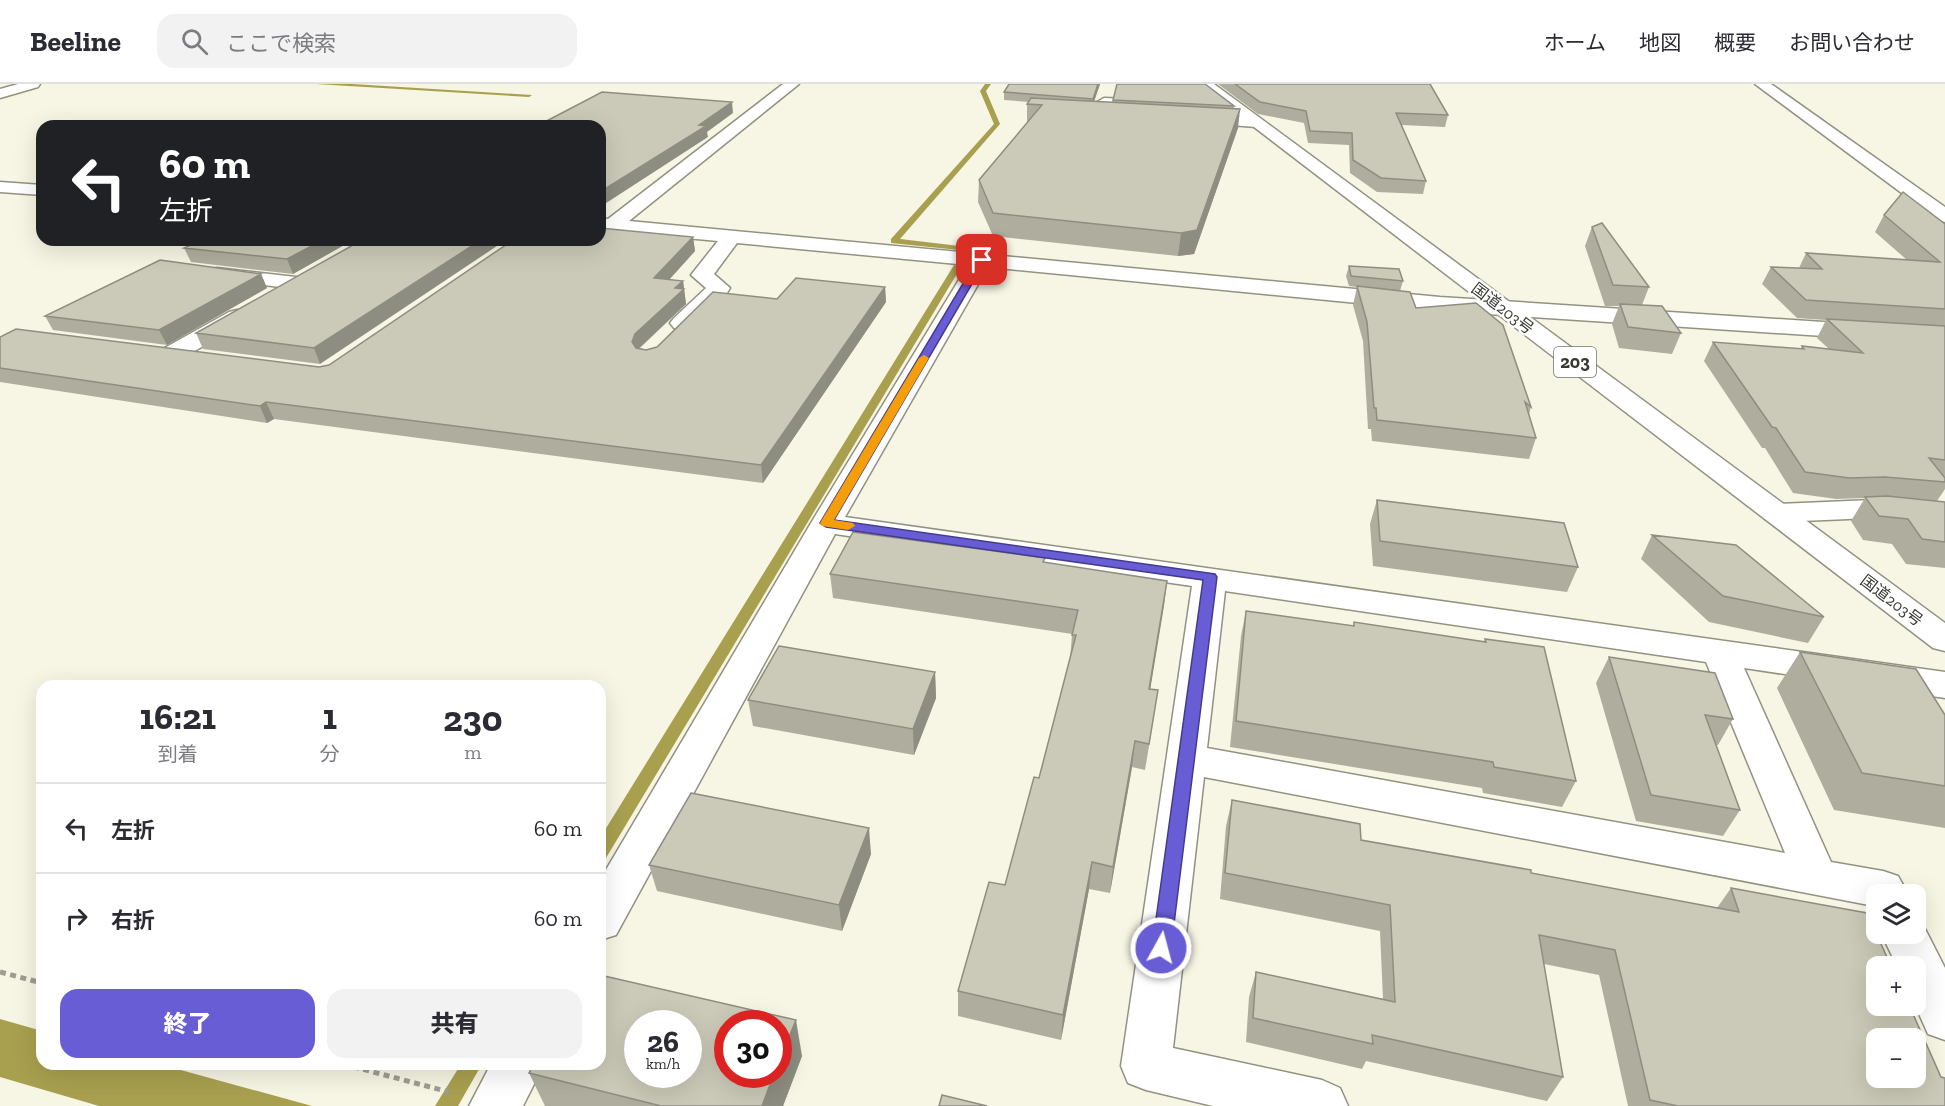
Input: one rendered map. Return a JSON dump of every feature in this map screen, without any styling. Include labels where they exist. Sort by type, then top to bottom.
[{"type":"main road","points":[[0,94],[33,84]]},
{"type":"main road","points":[[606,225],[792,84]]},
{"type":"main road","points":[[1109,84],[1104,102],[1172,114],[1256,122]]},
{"type":"main road","name":"国道203号","points":[[1200,84],[1236,107],[1945,640]]},
{"type":"main road","points":[[1761,84],[1945,216]]},
{"type":"main road","points":[[1192,106],[1236,107]]},
{"type":"main road","points":[[0,187],[36,190]]},
{"type":"main road","points":[[606,225],[1440,304],[1945,337]]},
{"type":"main road","points":[[664,341],[719,288],[702,275],[733,236]]},
{"type":"main road","points":[[606,910],[826,523],[982,260]]},
{"type":"main road","points":[[198,272],[306,278],[159,353],[204,359]]},
{"type":"main road","points":[[1776,513],[1872,509],[1945,516]]},
{"type":"main road","points":[[826,523],[1945,685]]},
{"type":"main road","points":[[1210,577],[1146,1066],[1322,1106]]},
{"type":"main road","points":[[1719,652],[1816,877]]},
{"type":"main road","points":[[1186,759],[1866,887]]},
{"type":"main road","points":[[1909,944],[1945,1018]]},
{"type":"path","points":[[0,972],[36,981]]},
{"type":"path","points":[[366,1070],[435,1088]]},
{"type":"shaded area","points":[[0,1019],[36,1029],[36,1070],[181,1070],[312,1106],[99,1106],[0,1077]]},
{"type":"building","points":[[1009,84],[1098,84],[1093,99],[1004,92]]},
{"type":"building","points":[[1117,84],[1205,84],[1234,106],[1113,100]]},
{"type":"building","points":[[1235,84],[1430,84],[1448,115],[1396,113],[1426,181],[1381,178],[1353,160],[1352,133],[1310,131],[1306,111],[1260,102]]},
{"type":"building","points":[[602,92],[732,102],[699,125],[706,126],[606,188],[606,120],[548,120]]},
{"type":"building","points":[[1031,98],[1240,109],[1197,230],[1181,233],[993,213],[979,180],[1042,105],[1027,104]]},
{"type":"building","points":[[1903,192],[1945,224],[1945,309],[1806,300],[1771,267],[1822,269],[1806,253],[1940,262],[1884,215]]},
{"type":"building","points":[[1602,223],[1649,287],[1613,285],[1592,227]]},
{"type":"building","points":[[606,229],[693,237],[654,278],[683,281],[675,288],[684,289],[635,334],[632,342],[636,348],[646,350],[657,347],[713,292],[777,299],[796,278],[885,287],[761,465],[266,402],[260,406],[0,368],[0,337],[16,329],[319,367],[329,365],[504,246],[606,246]]},
{"type":"building","points":[[188,246],[312,246],[287,259],[184,248]]},
{"type":"building","points":[[351,246],[472,246],[314,348],[196,333]]},
{"type":"building","points":[[160,260],[261,274],[159,330],[45,316]]},
{"type":"building","points":[[1349,266],[1399,269],[1403,281],[1351,276]]},
{"type":"building","points":[[1357,286],[1410,292],[1416,308],[1476,303],[1503,325],[1531,407],[1525,402],[1536,438],[1377,420],[1367,322]]},
{"type":"building","points":[[1620,304],[1662,306],[1681,333],[1628,327]]},
{"type":"building","points":[[1827,319],[1945,326],[1945,460],[1929,458],[1945,478],[1945,482],[1885,477],[1849,478],[1805,472],[1713,342],[1804,349],[1802,346],[1863,353]]},
{"type":"building","points":[[1887,496],[1945,502],[1945,542],[1922,539],[1908,519],[1879,516],[1865,497]]},
{"type":"building","points":[[1377,500],[1564,523],[1578,567],[1380,541]]},
{"type":"building","points":[[853,532],[1045,558],[1043,562],[1167,581],[1149,689],[1158,690],[1149,744],[1135,741],[1113,867],[1092,862],[1063,1015],[958,991],[989,882],[1005,885],[1034,777],[1039,778],[1076,635],[1072,635],[1078,610],[830,574]]},
{"type":"building","points":[[1652,535],[1736,545],[1824,617],[1723,596]]},
{"type":"building","points":[[1246,611],[1354,626],[1354,622],[1486,642],[1485,639],[1544,647],[1576,781],[1494,767],[1493,762],[1236,721]]},
{"type":"building","points":[[779,646],[935,672],[913,729],[748,700]]},
{"type":"building","points":[[1800,652],[1916,669],[1945,715],[1945,786],[1862,773]]},
{"type":"building","points":[[1609,657],[1715,673],[1733,719],[1705,715],[1740,810],[1651,795]]},
{"type":"building","points":[[691,793],[869,828],[839,905],[649,865]]},
{"type":"building","points":[[1232,800],[1360,824],[1361,840],[1531,870],[1531,873],[1739,912],[1731,888],[1866,913],[1866,944],[1881,944],[1886,956],[1866,956],[1866,1016],[1914,1016],[1919,1028],[1866,1028],[1866,1088],[1926,1088],[1926,1043],[1941,1077],[1945,1078],[1945,1106],[1678,1106],[1650,1100],[1615,950],[1539,935],[1563,1077],[1372,1035],[1373,1044],[1253,1018],[1256,972],[1395,1002],[1390,905],[1225,873]]},
{"type":"building","points":[[606,976],[752,1010],[714,1010],[714,1088],[769,1088],[762,1106],[661,1106],[529,1073],[531,1070],[606,1070]]},
{"type":"building","points":[[942,1095],[987,1106],[939,1106]]},
{"type":"waterway","points":[[319,84],[529,95]]},
{"type":"waterway","points":[[968,249],[894,241],[997,124],[983,91],[988,84]]},
{"type":"waterway","points":[[606,843],[957,267]]},
{"type":"waterway","points":[[446,1106],[468,1070]]},
{"type":"slow traffic","points":[[848,526],[826,523],[924,358]]},
{"type":"route","points":[[982,260],[826,523],[1210,577],[1161,948]]}]
